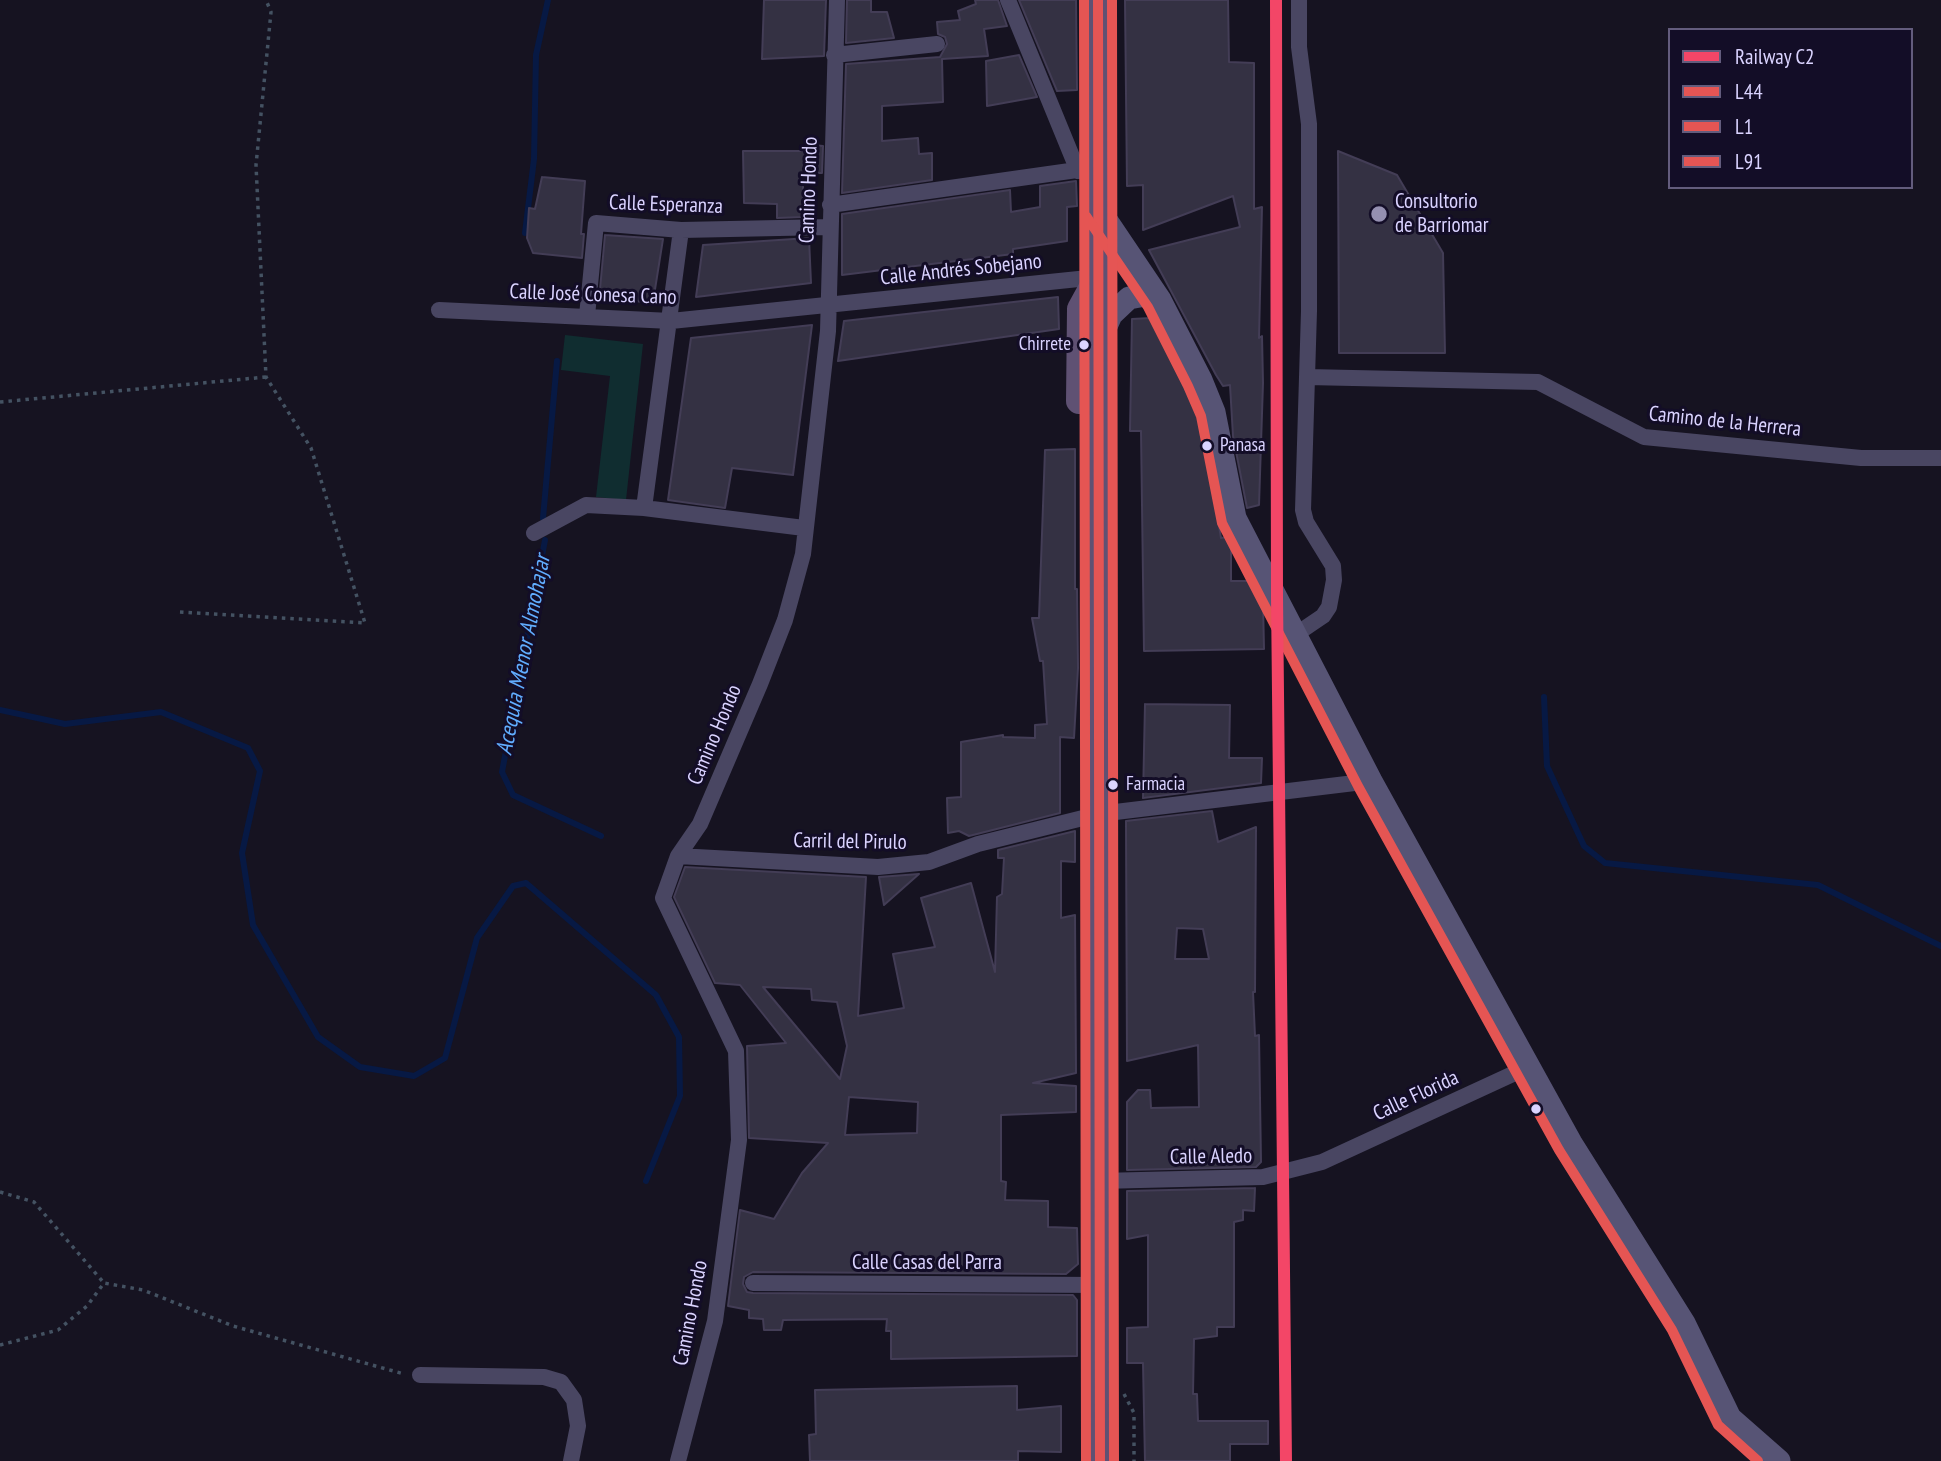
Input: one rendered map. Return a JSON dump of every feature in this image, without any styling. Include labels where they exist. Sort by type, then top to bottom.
[{"type":"main road","points":[[1098,0],[1088,169],[1098,208],[1100,1461]]},
{"type":"main road","points":[[1098,208],[1160,300],[1214,412],[1235,518],[1371,781],[1570,1143],[1684,1323],[1730,1418],[1779,1461]]},
{"type":"main road","points":[[1098,276],[1080,309],[1079,401],[1098,401]]},
{"type":"main road","points":[[1098,345],[1111,315],[1129,298],[1145,295],[1160,300]]},
{"type":"street","name":"Camino Hondo","points":[[678,1461],[715,1321],[739,1140],[736,1051],[663,898],[678,856],[701,824],[785,620],[803,554],[829,305],[828,227],[837,0]]},
{"type":"street","points":[[830,205],[1088,169],[1009,0]]},
{"type":"street","points":[[1295,635],[1323,616],[1329,607],[1335,580],[1333,566],[1306,522],[1303,510],[1309,124],[1299,47],[1300,0]]},
{"type":"street","points":[[834,55],[937,44]]},
{"type":"street","name":"Calle Esperanza","points":[[587,316],[596,223],[681,230],[828,227]]},
{"type":"street","points":[[644,508],[681,230]]},
{"type":"street","name":"Calle Andrés Sobejano","points":[[829,305],[1098,276]]},
{"type":"street","name":"Calle José Conesa Cano","points":[[439,310],[671,321],[829,305]]},
{"type":"street","name":"Camino de la Herrera","points":[[1307,377],[1538,382],[1644,437],[1861,458],[1941,458]]},
{"type":"street","points":[[534,533],[586,505],[644,508],[804,528]]},
{"type":"street","name":"Carril del Pirulo","points":[[678,856],[878,867],[903,865],[929,862],[978,844],[1099,814],[1371,781]]},
{"type":"street","name":"Calle Florida","points":[[1322,1163],[1528,1067]]},
{"type":"street","name":"Calle Aledo","points":[[1100,1181],[1263,1177],[1322,1163]]},
{"type":"street","name":"Calle Casas del Parra","points":[[753,1283],[1100,1285]]},
{"type":"street","points":[[420,1375],[544,1377],[561,1381],[574,1400],[578,1426],[571,1461]]},
{"type":"path","points":[[180,612],[365,623],[311,449],[266,377],[256,166],[271,12],[266,0]]},
{"type":"path","points":[[0,402],[266,377]]},
{"type":"path","points":[[0,1192],[34,1202],[104,1283],[143,1290],[233,1326],[396,1374],[420,1375]]},
{"type":"path","points":[[0,1345],[58,1330],[88,1306],[104,1283]]},
{"type":"green space","points":[[565,335],[643,344],[626,500],[596,497],[610,376],[561,370]]},
{"type":"building","points":[[764,0],[826,0],[824,56],[762,59]]},
{"type":"building","points":[[847,0],[871,0],[871,12],[887,12],[894,38],[846,43]]},
{"type":"building","points":[[975,0],[998,0],[1007,26],[984,29],[988,56],[942,59],[943,102],[882,106],[882,141],[918,138],[919,154],[932,153],[932,180],[842,193],[846,64],[940,57],[947,44],[945,37],[938,34],[937,22],[960,20],[958,11],[976,4]]},
{"type":"building","points":[[1019,0],[1076,0],[1077,90],[1057,91]]},
{"type":"building","points":[[1125,0],[1228,0],[1229,62],[1254,63],[1254,209],[1262,207],[1259,338],[1262,336],[1263,383],[1259,505],[1247,508],[1233,436],[1230,385],[1223,386],[1216,375],[1149,250],[1240,227],[1233,196],[1143,230],[1143,185],[1127,186]]},
{"type":"building","points":[[1019,55],[1037,97],[987,106],[986,61]]},
{"type":"building","points":[[813,145],[823,146],[822,173],[803,173],[803,217],[777,218],[777,204],[744,203],[743,151],[806,151],[812,149]]},
{"type":"building","name":"Consultorio de Barriomar","points":[[1338,151],[1397,175],[1443,253],[1445,353],[1339,353]]},
{"type":"building","points":[[542,177],[585,181],[582,258],[533,253],[527,238],[529,208],[535,209]]},
{"type":"building","points":[[1076,181],[1077,206],[1067,207],[1067,241],[1013,249],[1013,254],[842,275],[842,214],[1010,190],[1011,212],[1040,207],[1040,186]]},
{"type":"building","points":[[605,235],[663,239],[653,302],[599,300]]},
{"type":"building","points":[[809,238],[811,283],[696,297],[703,245]]},
{"type":"building","points":[[1058,297],[1059,329],[838,361],[844,321]]},
{"type":"building","points":[[1151,318],[1202,424],[1221,538],[1227,537],[1231,545],[1231,581],[1251,581],[1263,603],[1264,649],[1144,651],[1141,431],[1130,431],[1132,319]]},
{"type":"building","points":[[812,325],[793,475],[732,468],[725,508],[668,500],[691,338]]},
{"type":"building","points":[[1075,449],[1078,668],[1074,738],[1060,737],[1060,813],[969,836],[959,831],[948,833],[947,798],[961,797],[961,742],[1003,735],[1035,738],[1035,725],[1047,724],[1043,661],[1040,661],[1032,618],[1039,618],[1045,450]]},
{"type":"building","points":[[1145,704],[1230,705],[1229,758],[1262,758],[1261,783],[1143,798]]},
{"type":"building","points":[[1212,811],[1218,842],[1256,827],[1253,992],[1255,1036],[1259,1035],[1261,1162],[1256,1167],[1127,1170],[1127,1102],[1138,1090],[1150,1090],[1151,1108],[1199,1107],[1198,1045],[1127,1061],[1126,821]],"holes":[[[1177,928],[1203,929],[1209,959],[1175,959]]]},
{"type":"building","points":[[1075,831],[1075,862],[1061,861],[1061,918],[1075,915],[1076,1073],[1033,1083],[1076,1086],[1076,1112],[1001,1115],[1001,1181],[1006,1182],[1005,1200],[1048,1201],[1048,1227],[1077,1228],[1078,1264],[1066,1274],[753,1272],[744,1277],[743,1284],[747,1292],[753,1293],[1073,1295],[1077,1300],[1077,1356],[891,1359],[891,1331],[886,1331],[887,1319],[783,1320],[781,1330],[764,1330],[763,1319],[749,1318],[749,1310],[728,1306],[740,1210],[774,1219],[802,1173],[828,1143],[749,1138],[747,1046],[786,1043],[740,985],[715,983],[674,897],[685,867],[866,877],[858,1016],[904,1008],[893,954],[935,947],[921,898],[971,883],[995,972],[997,897],[1002,894],[1004,858],[998,858],[998,850]],"holes":[[[763,987],[811,989],[812,1000],[837,1002],[847,1046],[840,1079]],[[849,1097],[918,1102],[917,1133],[845,1135]]]},
{"type":"building","points":[[919,874],[884,905],[879,877]]},
{"type":"building","points":[[1255,1188],[1254,1211],[1243,1210],[1243,1220],[1234,1222],[1234,1327],[1217,1327],[1217,1336],[1194,1339],[1193,1394],[1197,1394],[1198,1421],[1268,1421],[1268,1444],[1230,1444],[1230,1461],[1145,1461],[1143,1363],[1127,1363],[1127,1328],[1148,1327],[1148,1235],[1127,1239],[1127,1191]]},
{"type":"building","points":[[1017,1386],[1017,1410],[1061,1406],[1061,1452],[1018,1451],[1018,1461],[810,1461],[809,1435],[816,1434],[815,1390]]},
{"type":"waterway","name":"Acequia Menor Almohajar","points":[[525,233],[534,159],[536,55],[548,0]]},
{"type":"waterway","name":"Acequia Menor Almohajar","points":[[543,518],[557,361]]},
{"type":"waterway","name":"Acequia Menor Almohajar","points":[[545,540],[502,772],[513,795],[601,836]]},
{"type":"waterway","points":[[1544,697],[1547,766],[1584,846],[1605,863],[1818,885],[1941,946]]},
{"type":"waterway","points":[[0,710],[65,724],[161,712],[248,748],[260,771],[242,853],[253,925],[318,1037],[360,1067],[414,1076],[445,1058],[477,938],[513,886],[526,883],[656,995],[679,1037],[680,1096],[646,1181]]},
{"type":"rail line","name":"C2","points":[[1276,0],[1277,597],[1286,1461]]},
{"type":"transit line","name":"L1","points":[[1084,0],[1086,1461]]},
{"type":"transit line","name":"L44","points":[[1098,0],[1100,1461]]},
{"type":"transit line","name":"L91","points":[[1112,0],[1114,1461]]},
{"type":"transit line","name":"L1","points":[[1086,216],[1148,307],[1188,386],[1201,416],[1222,523],[1359,788],[1559,1150],[1672,1330],[1718,1425],[1758,1461]]},
{"type":"place","name":"Consultorio de Barriomar","points":[[1379,214]]},
{"type":"place","name":"Chirrete","points":[[1084,345]]},
{"type":"place","name":"Panasa","points":[[1207,446]]},
{"type":"place","name":"Farmacia","points":[[1113,785]]}]
